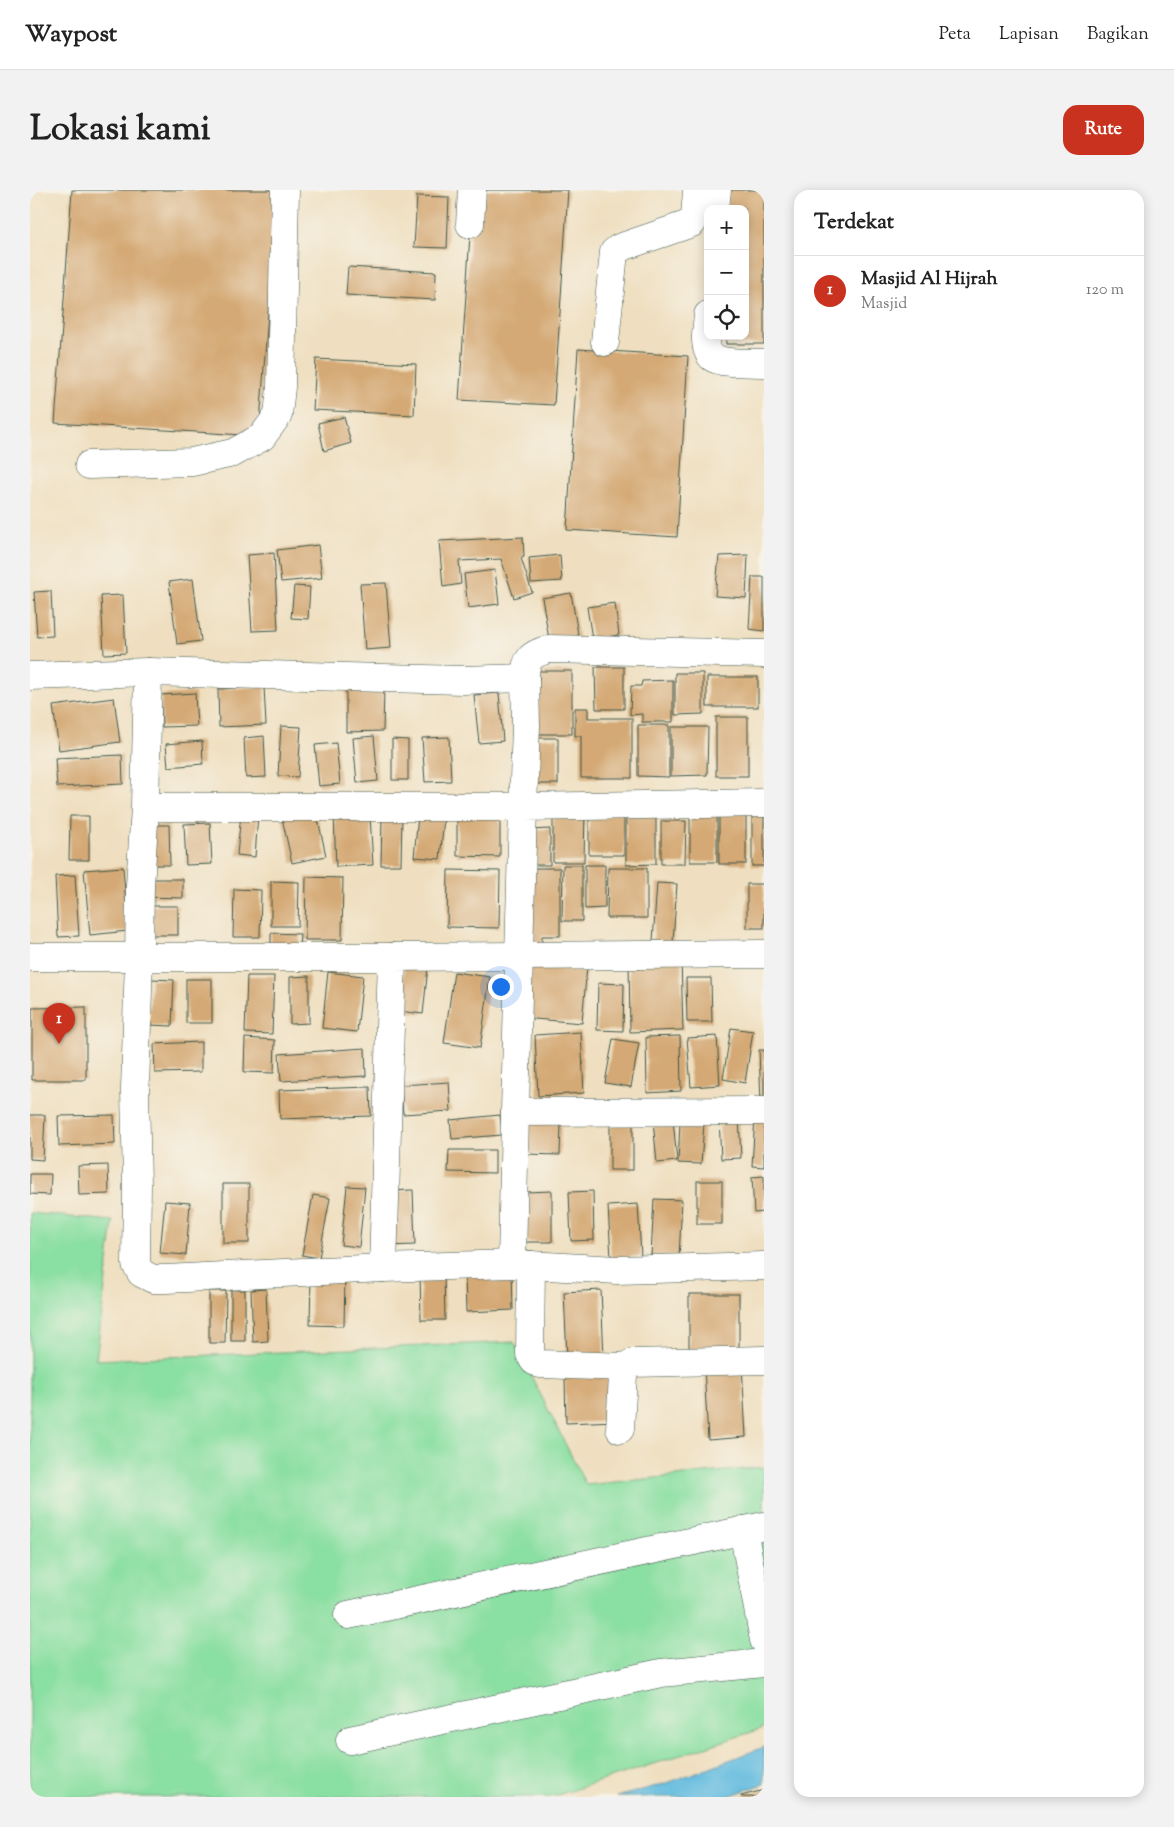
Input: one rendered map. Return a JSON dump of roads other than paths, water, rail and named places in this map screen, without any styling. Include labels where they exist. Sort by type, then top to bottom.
[{"type":"street","points":[[89,465],[192,462],[233,453],[262,437],[278,415],[281,387],[285,190]]},
{"type":"street","points":[[470,224],[472,190]]},
{"type":"street","points":[[606,342],[614,252],[619,248],[692,223],[695,218],[697,190]]},
{"type":"street","points":[[715,205],[716,190]]},
{"type":"street","points":[[707,340],[710,355],[717,361],[764,363]]},
{"type":"street","points":[[626,1367],[540,1364],[534,1361],[530,1354],[522,1264],[515,1112],[526,726],[525,669],[528,660],[536,653],[549,649],[764,654]]},
{"type":"street","points":[[30,676],[148,672],[463,680],[525,678]]},
{"type":"street","points":[[148,672],[135,1090],[136,1264],[142,1273],[153,1278],[166,1279],[383,1268],[522,1264],[617,1270],[764,1266]]},
{"type":"street","points":[[145,806],[523,807],[764,804]]},
{"type":"street","points":[[30,957],[764,954]]},
{"type":"street","points":[[383,1268],[392,957]]},
{"type":"street","points":[[515,1112],[764,1111]]},
{"type":"street","points":[[620,1429],[622,1375],[626,1367],[632,1363],[764,1360]]},
{"type":"street","points":[[348,1615],[753,1528],[764,1640]]},
{"type":"street","points":[[350,1740],[661,1673],[764,1663]]},
{"type":"water","points":[[764,1747],[764,1784],[725,1797],[617,1797],[667,1783]]},
{"type":"place","name":"Masjid Al Hijrah","points":[[59,1044]]}]
